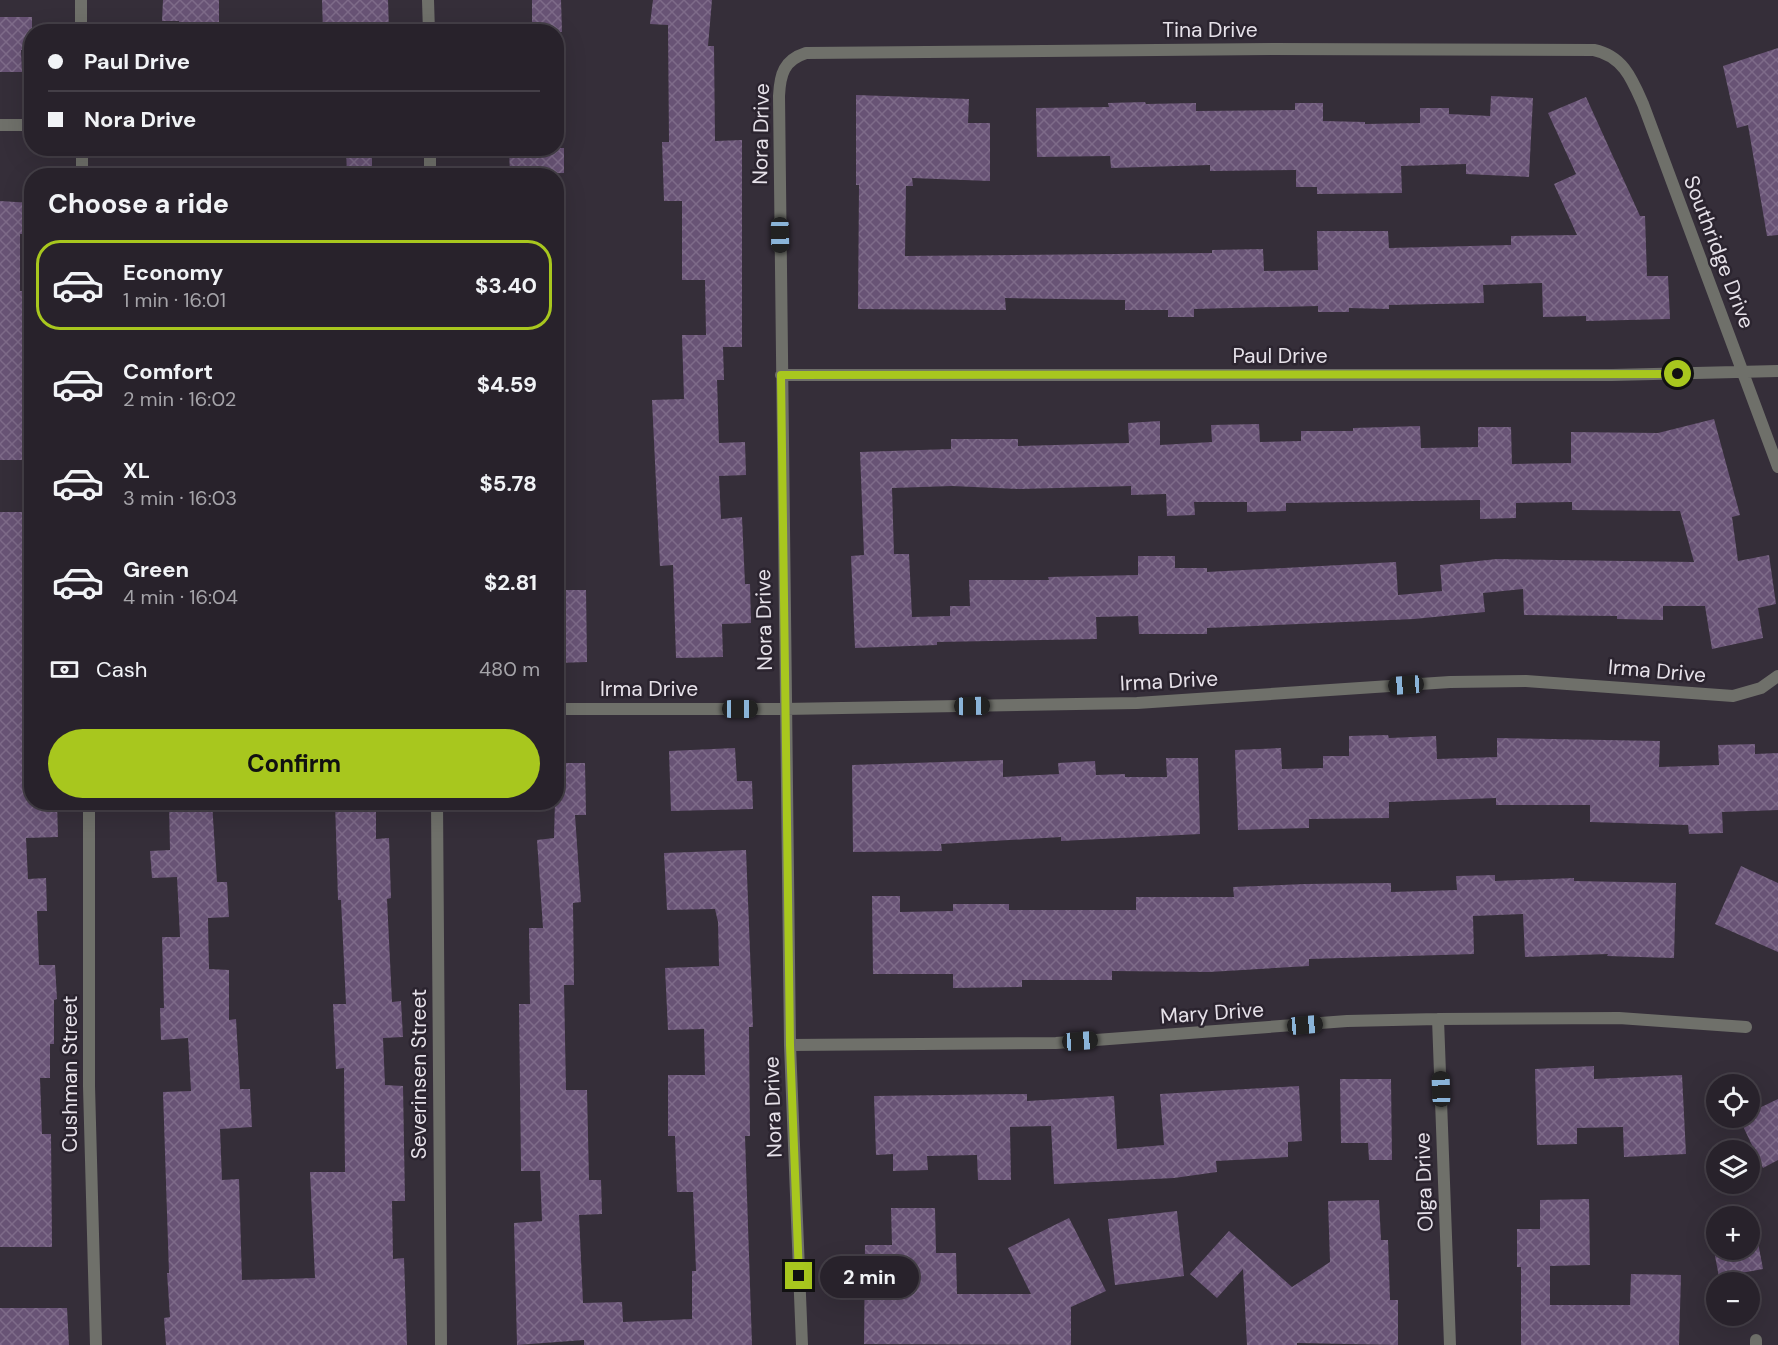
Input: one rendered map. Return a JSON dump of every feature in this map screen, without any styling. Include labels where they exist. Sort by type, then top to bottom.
[{"type":"street","points":[[81,0],[81,24]]},
{"type":"street","points":[[428,0],[429,24]]},
{"type":"street","name":"Tina Drive","points":[[806,53],[1271,49],[1582,50],[1606,53],[1613,57]]},
{"type":"street","name":"Nora Drive","points":[[802,1345],[790,1045],[784,709],[780,81],[783,68],[791,60],[806,53]]},
{"type":"street","name":"Southridge Drive","points":[[1613,57],[1634,82],[1643,104],[1778,467]]},
{"type":"street","points":[[0,125],[24,125]]},
{"type":"street","name":"Paul Drive","points":[[781,375],[1744,373],[1778,371]]},
{"type":"street","name":"Irma Drive","points":[[564,709],[784,709],[1137,703],[1450,682],[1526,681],[1733,696],[1761,688],[1778,676]]},
{"type":"street","name":"Cushman Street","points":[[89,810],[88,1086],[96,1345]]},
{"type":"street","name":"Severinsen Street","points":[[437,810],[441,1345]]},
{"type":"street","name":"Mary Drive","points":[[790,1045],[1056,1043],[1347,1021],[1438,1019],[1618,1018],[1746,1027]]},
{"type":"street","name":"Olga Drive","points":[[1438,1019],[1450,1345]]},
{"type":"building","points":[[163,0],[219,0],[219,24],[179,24],[179,21],[162,21]]},
{"type":"building","points":[[322,0],[388,0],[389,24],[323,24]]},
{"type":"building","points":[[532,0],[561,0],[562,24],[532,24]]},
{"type":"building","points":[[653,0],[712,0],[708,46],[714,46],[715,141],[742,140],[742,347],[723,347],[724,380],[717,380],[719,443],[745,442],[746,475],[719,476],[721,519],[742,517],[745,584],[750,584],[751,623],[722,624],[723,657],[676,658],[673,565],[660,566],[652,400],[684,399],[682,335],[706,335],[705,280],[682,280],[682,201],[664,201],[662,142],[669,142],[668,25],[650,24]]},
{"type":"building","points":[[0,17],[32,17],[32,24],[24,24],[24,50],[21,50],[22,72],[0,72]]},
{"type":"building","points":[[1778,48],[1778,235],[1767,236],[1748,125],[1737,128],[1723,66]]},
{"type":"building","points":[[856,95],[969,99],[968,123],[990,123],[990,181],[912,178],[913,186],[906,186],[905,256],[1212,253],[1212,250],[1263,249],[1264,271],[1318,270],[1317,231],[1388,231],[1389,248],[1511,245],[1511,236],[1577,235],[1554,184],[1576,174],[1548,113],[1586,97],[1640,216],[1645,216],[1647,276],[1668,276],[1670,319],[1586,321],[1586,316],[1543,317],[1542,283],[1483,285],[1484,303],[1389,305],[1389,309],[1349,308],[1349,312],[1318,312],[1318,306],[1194,309],[1194,317],[1168,317],[1168,310],[1125,310],[1125,300],[1005,298],[1006,310],[858,309],[859,185],[856,185]]},
{"type":"building","points":[[1491,96],[1533,98],[1529,177],[1466,174],[1466,164],[1401,166],[1402,193],[1317,194],[1317,187],[1296,187],[1296,170],[1210,171],[1210,165],[1111,168],[1110,156],[1037,157],[1036,108],[1109,107],[1108,103],[1145,102],[1146,104],[1196,103],[1196,111],[1295,110],[1295,103],[1323,103],[1323,121],[1365,122],[1365,124],[1420,123],[1420,108],[1449,108],[1449,114],[1490,116]]},
{"type":"building","points":[[346,156],[372,156],[372,168],[347,168]]},
{"type":"building","points":[[509,156],[564,156],[564,168],[510,168]]},
{"type":"building","points":[[0,201],[24,202],[24,234],[20,234],[20,291],[24,291],[24,460],[0,460]]},
{"type":"building","points":[[1714,419],[1740,515],[1732,517],[1738,561],[1769,555],[1776,604],[1758,608],[1763,638],[1712,649],[1705,606],[1663,606],[1663,620],[1617,619],[1617,616],[1524,615],[1523,589],[1483,593],[1485,612],[1414,619],[1207,628],[1207,634],[1139,634],[1138,616],[1096,617],[1097,639],[937,642],[937,645],[855,648],[851,556],[864,555],[860,452],[951,449],[951,439],[1018,439],[1018,446],[1129,443],[1128,423],[1160,421],[1160,445],[1212,442],[1211,425],[1259,424],[1260,442],[1301,441],[1301,431],[1353,431],[1353,428],[1420,426],[1421,448],[1478,447],[1478,427],[1511,427],[1512,464],[1571,463],[1571,432],[1658,433]],"holes":[[[952,486],[1020,489],[1131,486],[1131,495],[1166,494],[1167,516],[1195,515],[1194,502],[1247,502],[1247,512],[1286,511],[1286,503],[1480,500],[1480,519],[1516,518],[1516,503],[1572,502],[1572,510],[1680,511],[1694,562],[1497,559],[1440,565],[1442,591],[1398,595],[1396,562],[1207,572],[1207,568],[1175,568],[1175,556],[1138,556],[1138,575],[1048,577],[1049,580],[969,580],[970,606],[950,606],[950,616],[912,617],[909,554],[894,554],[892,488]]]},
{"type":"building","points":[[0,512],[24,512],[24,810],[57,810],[58,837],[26,838],[28,879],[46,878],[47,911],[37,911],[39,965],[55,965],[57,999],[54,1000],[54,1044],[50,1044],[50,1078],[40,1078],[42,1134],[51,1134],[52,1247],[0,1247]]},
{"type":"building","points":[[564,590],[586,590],[587,662],[564,663]]},
{"type":"building","points":[[1388,735],[1389,738],[1436,736],[1437,759],[1497,757],[1497,738],[1660,741],[1659,767],[1719,765],[1718,745],[1755,744],[1755,754],[1778,753],[1778,810],[1722,812],[1723,833],[1689,834],[1688,825],[1590,822],[1590,805],[1496,805],[1496,798],[1389,802],[1389,818],[1309,819],[1309,828],[1238,830],[1235,750],[1281,748],[1282,769],[1323,768],[1323,756],[1349,756],[1349,736]]},
{"type":"building","points":[[735,748],[737,781],[752,781],[753,809],[671,811],[669,751]]},
{"type":"building","points":[[1166,758],[1198,758],[1200,834],[1061,841],[1061,837],[941,844],[942,851],[853,852],[852,765],[1003,760],[1003,777],[1059,774],[1058,763],[1095,761],[1096,775],[1125,774],[1125,777],[1167,777]]},
{"type":"building","points":[[564,763],[585,763],[586,815],[575,815],[581,902],[573,903],[574,985],[564,985],[566,1090],[587,1090],[589,1180],[601,1180],[602,1214],[579,1215],[583,1303],[622,1302],[623,1322],[692,1319],[692,1271],[696,1271],[693,1192],[677,1192],[675,1136],[668,1136],[668,1075],[705,1075],[704,1029],[668,1030],[665,968],[719,966],[718,922],[715,909],[667,910],[664,853],[746,850],[753,1027],[749,1027],[750,1136],[745,1136],[752,1345],[584,1345],[584,1340],[517,1345],[514,1223],[542,1221],[540,1171],[521,1171],[519,1004],[530,1004],[529,928],[543,928],[537,840],[554,838],[555,810],[564,810]]},
{"type":"building","points":[[169,810],[212,810],[217,882],[227,882],[229,917],[208,918],[209,969],[229,970],[229,1020],[236,1019],[240,1089],[250,1089],[252,1127],[220,1129],[222,1180],[239,1179],[242,1280],[315,1278],[310,1172],[345,1172],[344,1068],[336,1069],[333,1004],[346,1004],[341,900],[338,900],[335,810],[376,810],[376,839],[389,838],[391,898],[387,899],[392,1002],[401,1001],[403,1037],[383,1038],[385,1085],[403,1086],[405,1201],[392,1201],[393,1259],[404,1258],[407,1345],[166,1345],[164,1318],[170,1317],[163,1092],[191,1091],[188,1038],[161,1040],[160,1008],[164,1008],[162,937],[180,937],[177,877],[152,878],[150,851],[170,850]]},
{"type":"building","points":[[1741,866],[1778,883],[1778,952],[1715,924]]},
{"type":"building","points":[[1495,875],[1495,881],[1574,878],[1574,881],[1676,883],[1674,958],[1607,956],[1608,954],[1525,957],[1523,914],[1473,916],[1474,954],[1309,959],[1309,966],[1209,972],[1112,971],[1112,980],[1022,980],[1022,987],[953,988],[953,974],[873,974],[872,896],[900,896],[900,912],[953,911],[953,904],[1009,904],[1009,910],[1136,910],[1136,897],[1234,897],[1233,887],[1391,883],[1391,892],[1457,890],[1456,876]]},
{"type":"building","points":[[1594,1066],[1594,1079],[1682,1075],[1686,1154],[1624,1157],[1623,1127],[1577,1128],[1577,1144],[1537,1145],[1535,1069]]},
{"type":"building","points":[[1340,1079],[1391,1079],[1392,1160],[1369,1160],[1368,1143],[1341,1143]]},
{"type":"building","points":[[1299,1086],[1302,1141],[1288,1142],[1288,1157],[1216,1161],[1217,1172],[1174,1178],[1054,1184],[1051,1126],[1010,1127],[1011,1180],[978,1180],[977,1155],[927,1156],[928,1170],[893,1171],[893,1154],[876,1155],[874,1096],[1027,1094],[1027,1101],[1114,1096],[1117,1149],[1164,1145],[1160,1094]]},
{"type":"building","points":[[1778,1099],[1778,1160],[1763,1168],[1760,1162],[1760,1140],[1750,1140],[1744,1128],[1760,1128],[1760,1108]]},
{"type":"building","points":[[1589,1199],[1590,1265],[1550,1266],[1550,1305],[1630,1305],[1631,1274],[1681,1275],[1679,1345],[1521,1345],[1521,1267],[1517,1267],[1517,1229],[1540,1229],[1540,1200]]},
{"type":"building","points":[[1379,1200],[1381,1240],[1388,1240],[1390,1300],[1398,1300],[1398,1345],[1297,1343],[1297,1345],[1247,1345],[1243,1269],[1217,1298],[1190,1274],[1229,1231],[1292,1287],[1330,1262],[1328,1201]]},
{"type":"building","points":[[891,1208],[935,1208],[936,1253],[956,1253],[957,1294],[1031,1294],[1008,1248],[1069,1218],[1106,1291],[1071,1307],[1071,1345],[864,1344],[865,1245],[892,1245]]},
{"type":"building","points":[[1177,1211],[1184,1276],[1115,1285],[1108,1219]]},
{"type":"building","points":[[1760,1253],[1763,1269],[1746,1272],[1718,1272],[1716,1260],[1760,1260]]},
{"type":"building","points":[[0,1308],[67,1308],[69,1345],[0,1345]]},
{"type":"route","points":[[799,1276],[790,1045],[781,375],[1678,374]]}]
